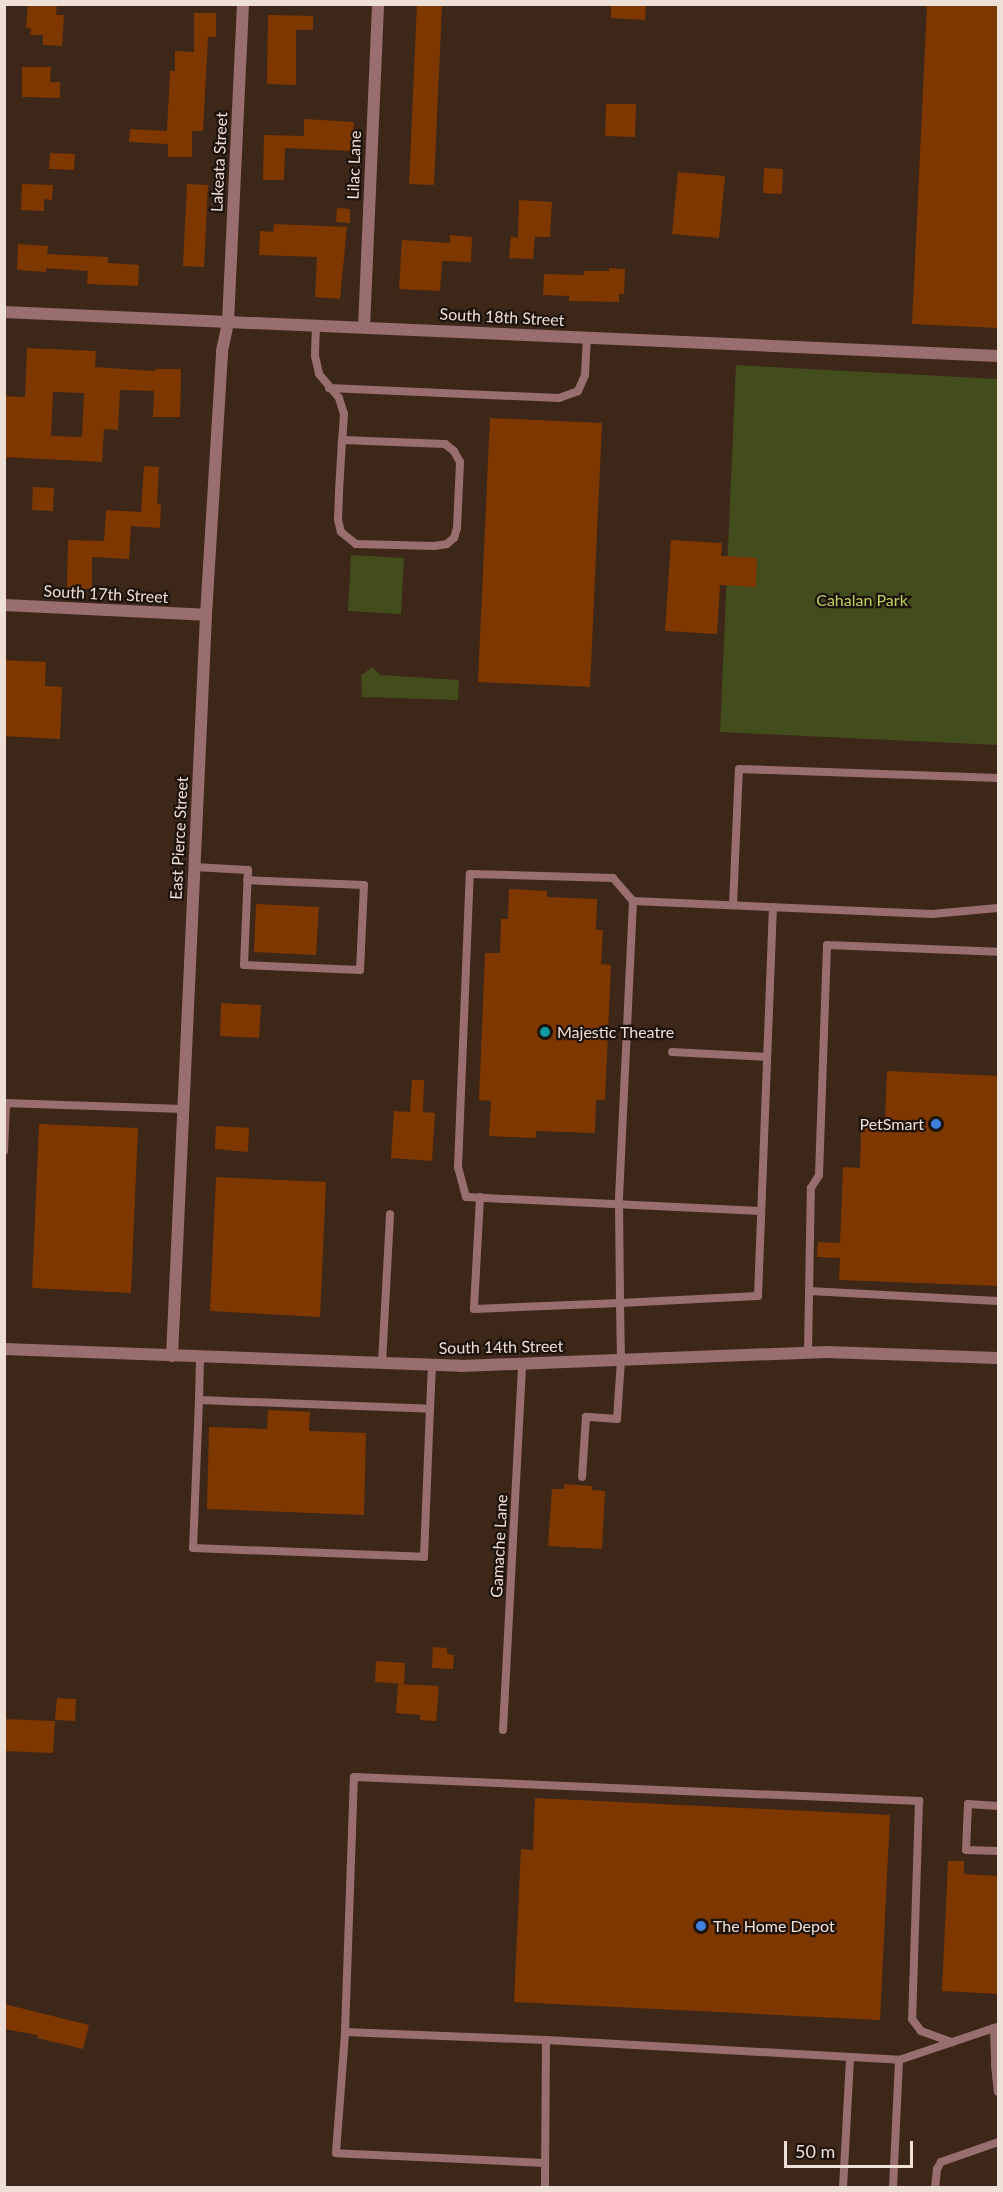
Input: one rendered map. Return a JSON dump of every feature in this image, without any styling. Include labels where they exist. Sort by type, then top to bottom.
[{"type":"street","name":"Lakeata Street","points":[[228,322],[243,4]]},
{"type":"street","name":"Lilac Lane","points":[[364,327],[378,4]]},
{"type":"street","name":"South 18th Street","points":[[4,312],[999,356]]},
{"type":"street","name":"East Pierce Street","points":[[172,1356],[206,615],[222,351],[228,322]]},
{"type":"street","name":"South 17th Street","points":[[4,605],[206,615]]},
{"type":"street","name":"South 14th Street","points":[[4,1349],[432,1365],[807,1352],[999,1358]]},
{"type":"lane","points":[[316,325],[315,356],[319,374],[339,398],[344,414],[342,440],[338,520],[341,532],[350,541],[434,546],[447,544],[454,538],[457,528],[460,462],[454,451],[445,444],[342,440]]},
{"type":"lane","points":[[329,388],[559,398],[578,391],[585,375],[587,337]]},
{"type":"lane","points":[[733,905],[739,769],[999,778]]},
{"type":"lane","points":[[194,867],[248,870],[244,965],[360,970],[364,885],[248,880]]},
{"type":"lane","points":[[582,1477],[586,1417],[616,1419],[621,1360],[619,1203],[633,901],[613,878],[470,874],[458,1167],[466,1197],[619,1203],[761,1211]]},
{"type":"lane","points":[[633,901],[932,914],[999,908]]},
{"type":"lane","points":[[480,1197],[474,1309],[758,1296],[773,907]]},
{"type":"lane","points":[[807,1352],[811,1188],[819,1175],[827,945],[999,952]]},
{"type":"lane","points":[[672,1052],[767,1057]]},
{"type":"lane","points":[[4,1151],[5,1103],[183,1109]]},
{"type":"lane","points":[[382,1363],[390,1214]]},
{"type":"lane","points":[[809,1291],[999,1301]]},
{"type":"lane","points":[[200,1357],[193,1548],[424,1557],[432,1365]]},
{"type":"lane","name":"Gamache Lane","points":[[503,1730],[522,1363]]},
{"type":"lane","points":[[199,1400],[430,1409]]},
{"type":"lane","points":[[545,2163],[336,2153],[345,2032],[354,1778],[919,1801],[912,2019],[921,2031],[952,2042]]},
{"type":"lane","points":[[999,1806],[968,1804],[966,1850],[999,1851]]},
{"type":"lane","points":[[345,2032],[546,2040],[899,2060],[996,2027],[999,2092]]},
{"type":"lane","points":[[545,2187],[546,2040]]},
{"type":"lane","points":[[843,2187],[850,2058]]},
{"type":"lane","points":[[893,2187],[899,2060]]},
{"type":"lane","points":[[935,2187],[937,2169],[941,2162],[999,2142]]},
{"type":"green space","name":"Cahalan Park","points":[[736,365],[998,379],[998,745],[720,732]]},
{"type":"green space","points":[[351,555],[404,558],[401,614],[348,611]]},
{"type":"green space","points":[[373,667],[380,675],[459,680],[458,700],[362,697],[361,675]]},
{"type":"building","points":[[28,4],[57,4],[56,15],[64,15],[62,46],[43,45],[43,35],[30,35],[31,28],[26,28]]},
{"type":"building","points":[[417,4],[442,4],[434,185],[409,184]]},
{"type":"building","points":[[611,4],[646,4],[645,20],[611,18]]},
{"type":"building","points":[[927,4],[999,4],[999,328],[912,324]]},
{"type":"building","points":[[194,13],[216,13],[216,37],[208,37],[203,131],[192,131],[192,157],[168,157],[168,144],[129,142],[130,129],[167,131],[170,71],[175,71],[175,51],[194,52]]},
{"type":"building","points":[[268,15],[313,16],[313,30],[296,30],[296,85],[267,84]]},
{"type":"building","points":[[22,67],[51,67],[50,82],[60,82],[60,98],[22,97]]},
{"type":"building","points":[[606,104],[636,104],[635,137],[605,136]]},
{"type":"building","points":[[304,119],[354,122],[352,151],[285,148],[284,180],[263,180],[264,135],[304,136]]},
{"type":"building","points":[[50,153],[75,154],[74,170],[49,169]]},
{"type":"building","points":[[764,168],[783,169],[782,194],[763,193]]},
{"type":"building","points":[[678,172],[725,176],[719,238],[672,234]]},
{"type":"building","points":[[22,184],[53,185],[52,200],[44,199],[44,211],[21,210]]},
{"type":"building","points":[[187,184],[208,185],[204,267],[183,266]]},
{"type":"building","points":[[519,200],[552,202],[550,237],[535,237],[533,259],[509,258],[511,237],[518,238]]},
{"type":"building","points":[[337,208],[350,209],[350,223],[336,222]]},
{"type":"building","points":[[274,224],[347,227],[340,299],[315,297],[317,257],[259,255],[260,231],[273,232]]},
{"type":"building","points":[[450,235],[472,237],[471,262],[442,261],[440,291],[399,289],[402,240],[450,243]]},
{"type":"building","points":[[18,244],[48,246],[47,254],[108,257],[108,263],[139,265],[138,286],[87,284],[88,271],[46,268],[46,272],[17,270]]},
{"type":"building","points":[[609,268],[625,269],[624,294],[619,294],[619,302],[569,301],[569,296],[543,295],[544,274],[584,275],[584,271],[609,271]]},
{"type":"building","points":[[27,348],[96,351],[95,367],[155,371],[155,369],[181,369],[180,417],[153,417],[154,391],[120,390],[118,430],[104,429],[102,462],[4,457],[4,396],[25,397]],"holes":[[[53,392],[84,393],[82,437],[51,436]]]},
{"type":"building","points":[[490,418],[602,423],[590,687],[478,682]]},
{"type":"building","points":[[144,466],[159,467],[157,504],[161,505],[160,528],[131,526],[129,559],[92,557],[92,589],[67,588],[68,540],[104,541],[106,510],[141,512]]},
{"type":"building","points":[[33,487],[54,488],[53,511],[32,510]]},
{"type":"building","points":[[671,540],[722,543],[721,556],[757,558],[756,587],[720,585],[717,634],[665,631]]},
{"type":"building","points":[[4,660],[46,662],[45,686],[62,687],[60,739],[4,736]]},
{"type":"building","name":"Majestic Theatre","points":[[509,889],[547,891],[547,897],[597,899],[596,930],[603,930],[601,964],[611,965],[605,1100],[596,1100],[595,1133],[536,1131],[536,1138],[489,1136],[491,1101],[479,1100],[485,953],[500,953],[501,919],[508,919]]},
{"type":"building","points":[[256,904],[319,907],[316,955],[254,952]]},
{"type":"building","points":[[221,1003],[261,1005],[259,1038],[220,1036]]},
{"type":"building","points":[[887,1071],[999,1076],[999,1286],[839,1280],[840,1258],[817,1257],[818,1242],[840,1243],[843,1167],[860,1168],[861,1129],[885,1119]]},
{"type":"building","points":[[412,1080],[424,1080],[423,1112],[435,1113],[432,1161],[391,1158],[394,1111],[410,1112]]},
{"type":"building","points":[[39,1124],[138,1128],[131,1293],[32,1288]]},
{"type":"building","points":[[216,1126],[249,1128],[248,1152],[215,1149]]},
{"type":"building","points":[[216,1177],[326,1182],[320,1317],[210,1311]]},
{"type":"building","points":[[268,1410],[310,1412],[309,1431],[366,1433],[364,1515],[207,1509],[209,1427],[267,1429]]},
{"type":"building","points":[[564,1484],[592,1486],[592,1490],[605,1491],[602,1549],[548,1546],[552,1489],[564,1489]]},
{"type":"building","points":[[433,1647],[447,1648],[447,1654],[454,1655],[453,1669],[432,1668]]},
{"type":"building","points":[[376,1661],[405,1663],[404,1684],[375,1682]]},
{"type":"building","points":[[398,1684],[439,1686],[436,1721],[420,1720],[420,1715],[396,1713]]},
{"type":"building","points":[[57,1698],[76,1699],[75,1721],[55,1720]]},
{"type":"building","points":[[4,1719],[55,1721],[53,1753],[4,1751]]},
{"type":"building","name":"The Home Depot","points":[[535,1798],[890,1815],[880,2020],[514,2002],[521,1849],[533,1850]]},
{"type":"building","points":[[948,1861],[964,1861],[964,1874],[999,1876],[999,1994],[942,1991]]},
{"type":"building","points":[[4,2004],[89,2025],[83,2049],[37,2038],[37,2035],[4,2029]]},
{"type":"place","name":"Majestic Theatre","points":[[545,1032]]},
{"type":"place","name":"PetSmart","points":[[936,1124]]},
{"type":"place","name":"The Home Depot","points":[[701,1926]]}]
